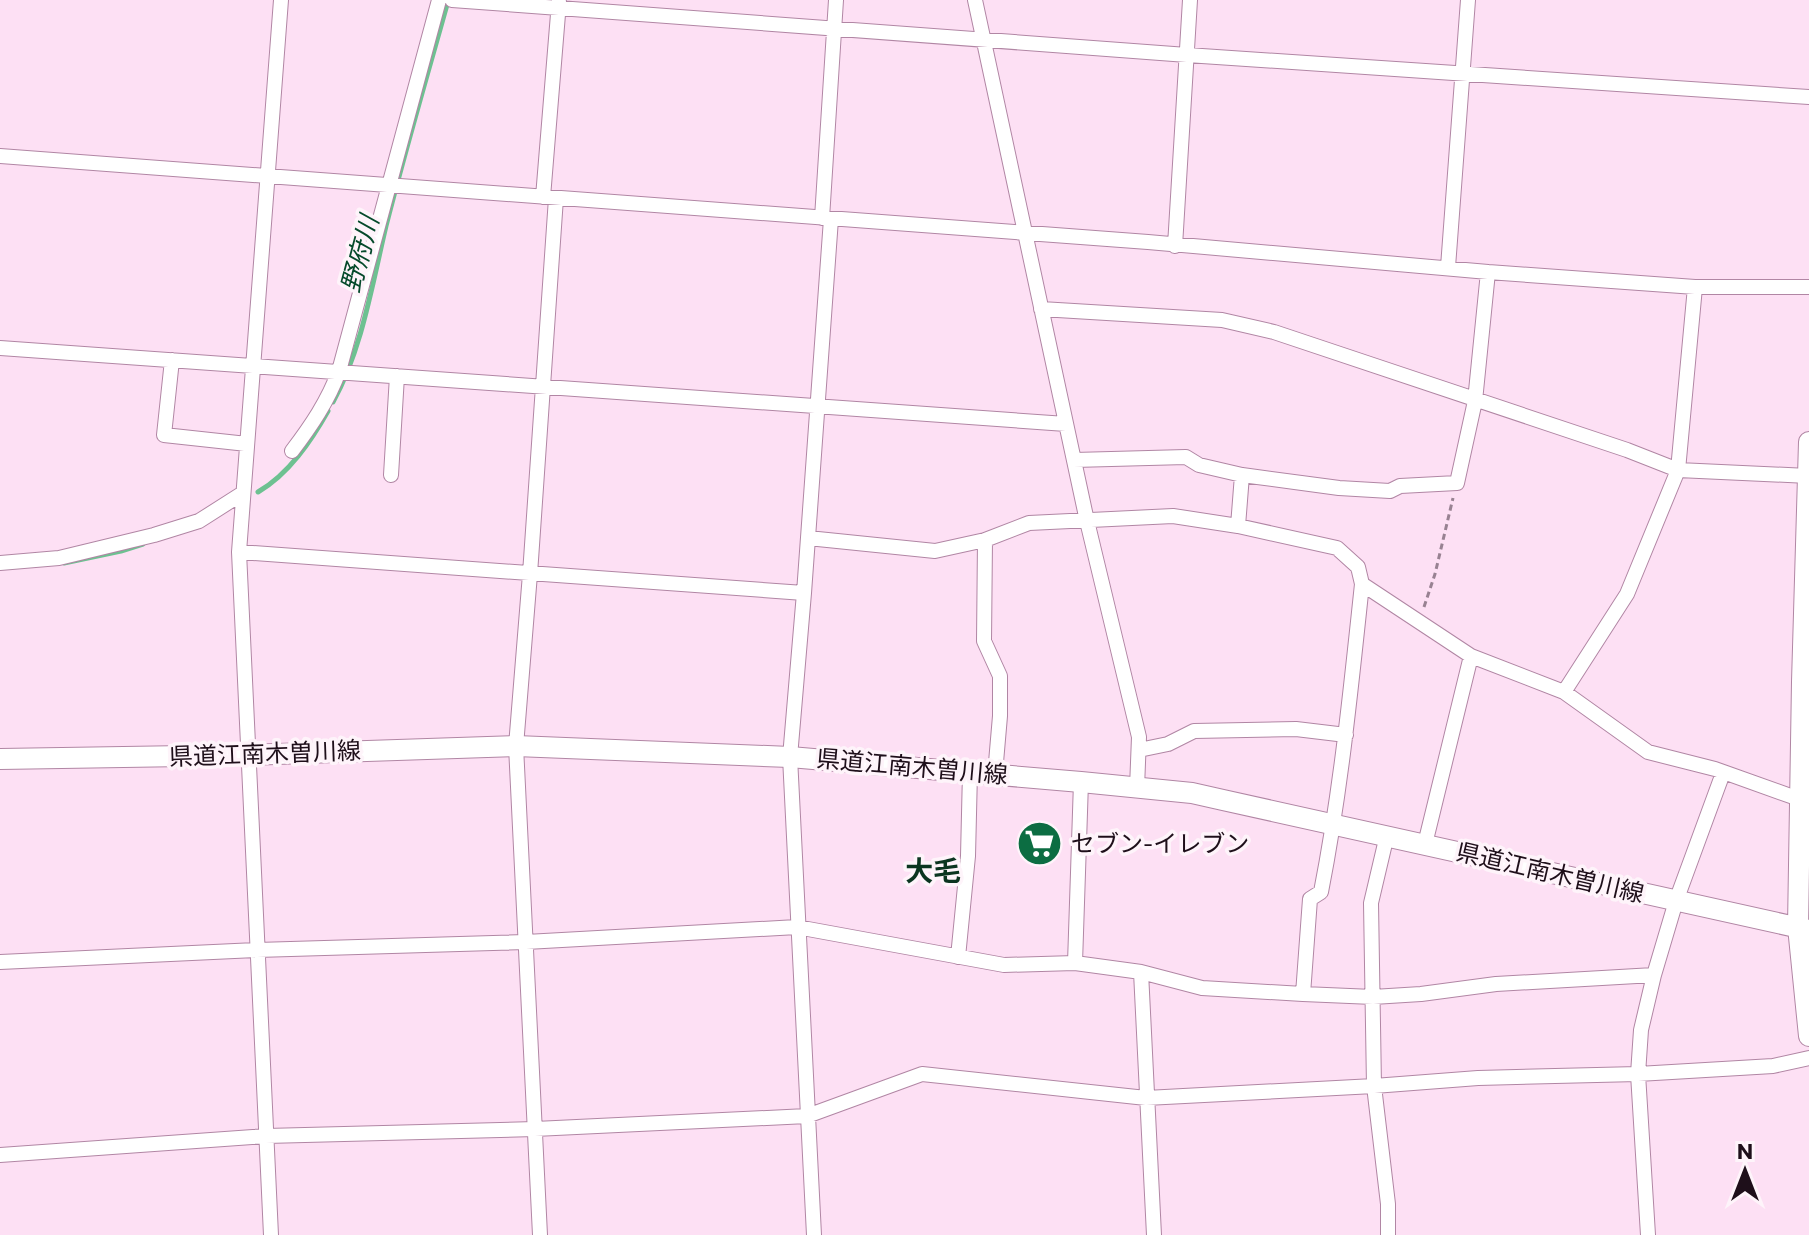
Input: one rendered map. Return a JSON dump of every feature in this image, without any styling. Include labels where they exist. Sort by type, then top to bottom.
[{"type":"main road","points":[[1809,442],[1803,804],[1809,1036]]},
{"type":"main road","name":"県道江南木曽川線","points":[[0,759],[516,746],[790,757],[1081,782],[1192,793],[1804,929]]},
{"type":"street","points":[[271,1235],[239,552],[281,0]]},
{"type":"street","points":[[292,451],[345,372],[395,186],[439,0]]},
{"type":"street","points":[[453,0],[559,4],[834,30],[1809,97]]},
{"type":"street","points":[[814,1235],[790,757],[817,407],[836,0]]},
{"type":"street","points":[[975,0],[1087,521],[1139,737],[1137,788]]},
{"type":"street","points":[[1175,246],[1190,0]]},
{"type":"street","points":[[1448,267],[1468,0]]},
{"type":"street","points":[[540,1235],[516,746],[542,387],[559,4]]},
{"type":"street","points":[[0,156],[1695,287],[1809,287]]},
{"type":"street","points":[[1074,460],[1186,457],[1199,465],[1242,475],[1339,488],[1390,491],[1400,486],[1457,483],[1475,401],[1488,272]]},
{"type":"street","points":[[1564,692],[1627,594],[1678,470],[1695,287]]},
{"type":"street","points":[[1041,309],[1222,320],[1274,332],[1627,450],[1678,470],[1808,476]]},
{"type":"street","points":[[0,348],[1066,424]]},
{"type":"street","points":[[172,360],[164,435],[247,444]]},
{"type":"street","points":[[391,475],[397,376]]},
{"type":"street","points":[[1238,526],[1242,475]]},
{"type":"street","points":[[0,563],[59,558],[154,535],[199,521],[243,493]]},
{"type":"street","points":[[808,538],[935,551],[985,540],[1029,523],[1173,516],[1238,526],[1337,548],[1358,567],[1362,584],[1346,735],[1321,892],[1310,899],[1303,994]]},
{"type":"street","points":[[985,540],[984,641],[1000,676],[995,774]]},
{"type":"street","points":[[239,552],[804,593]]},
{"type":"street","points":[[1362,584],[1471,656],[1564,692],[1648,752],[1723,773],[1803,804]]},
{"type":"street","points":[[1425,844],[1471,656]]},
{"type":"street","points":[[1139,750],[1168,744],[1194,731],[1296,729],[1346,735]]},
{"type":"street","points":[[958,957],[968,856],[970,772]]},
{"type":"street","points":[[1648,1235],[1638,1074],[1641,1030],[1676,901],[1723,773]]},
{"type":"street","points":[[1075,963],[1081,782]]},
{"type":"street","points":[[1387,835],[1371,903],[1374,1086],[1388,1204],[1388,1235]]},
{"type":"street","points":[[0,962],[526,942],[797,927],[1004,965],[1075,963],[1141,972],[1202,988],[1303,994],[1373,997],[1496,984],[1654,975]]},
{"type":"street","points":[[1141,972],[1154,1235]]},
{"type":"street","points":[[0,1155],[266,1136],[535,1129],[807,1116],[922,1074],[1146,1098],[1478,1078],[1638,1074],[1773,1066],[1809,1058]]},
{"type":"path","points":[[1419,621],[1435,574],[1457,483]]},
{"type":"waterway","name":"野府川","points":[[333,402],[359,339],[393,198],[448,1]]},
{"type":"waterway","name":"野府川","points":[[258,492],[289,466],[307,445],[328,411]]},
{"type":"waterway","name":"野府川","points":[[64,563],[143,544]]},
{"type":"place","name":"セブン-イレブン","points":[[1040,844]]},
{"type":"district","name":"大毛","points":[[933,871]]}]
